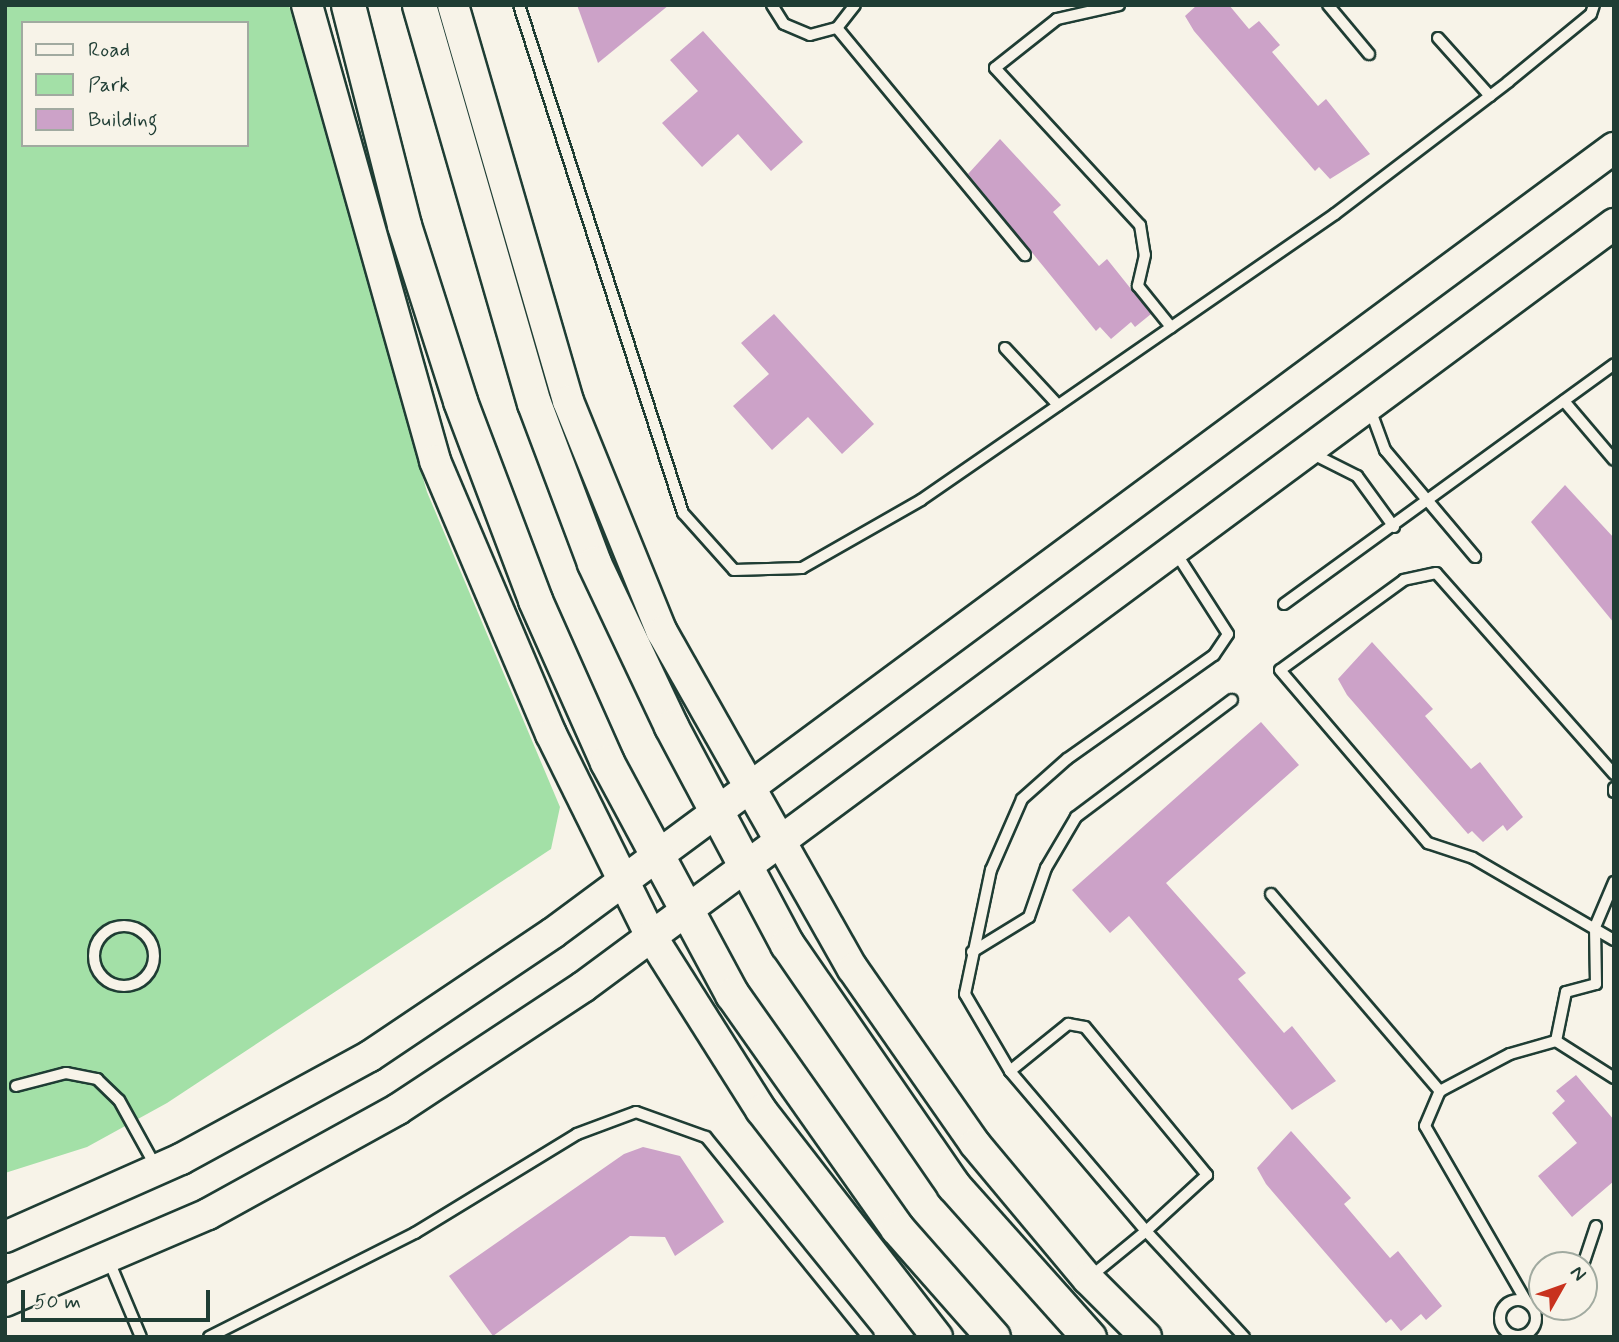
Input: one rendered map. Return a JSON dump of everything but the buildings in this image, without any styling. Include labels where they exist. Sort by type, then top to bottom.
[{"type":"main road","points":[[348,5],[404,225],[460,401],[535,600],[657,858],[732,994],[897,1228],[993,1337]]},
{"type":"main road","points":[[419,5],[534,404],[594,563],[717,814],[787,944],[953,1185],[1089,1337]]},
{"type":"street","points":[[307,5],[435,461],[551,734],[651,936],[761,1110],[937,1337]]},
{"type":"street","points":[[453,5],[568,401],[662,632],[778,841],[853,969],[975,1144],[1088,1279],[1146,1337]]},
{"type":"street","points":[[5,1237],[157,1169],[370,1056],[657,858],[1614,148]]},
{"type":"street","points":[[5,1301],[208,1214],[398,1109],[651,936],[1614,224]]},
{"type":"lane","points":[[519,5],[683,513],[734,570],[802,568],[920,500],[1171,327],[1490,96],[1591,14],[1594,5]]},
{"type":"lane","points":[[772,5],[796,32],[837,28],[855,5]]},
{"type":"lane","points":[[1072,5],[1080,15]]},
{"type":"lane","points":[[1119,5],[1056,19],[995,68],[1140,225],[1145,256],[1138,286],[1171,327]]},
{"type":"lane","points":[[1328,5],[1369,54]]},
{"type":"lane","points":[[837,28],[1025,255]]},
{"type":"lane","points":[[1438,38],[1490,96]]},
{"type":"lane","points":[[1005,348],[1058,405]]},
{"type":"lane","points":[[1284,604],[1394,527],[1614,364]]},
{"type":"lane","points":[[1564,401],[1614,460]]},
{"type":"lane","points":[[1368,405],[1385,450],[1475,557]]},
{"type":"lane","points":[[1307,450],[1357,476],[1394,527]]},
{"type":"lane","points":[[1173,548],[1228,634],[1214,655],[1067,759],[1023,799],[991,870],[965,994],[1010,1071],[1146,1231],[1244,1337]]},
{"type":"lane","points":[[1614,774],[1436,572],[1404,580],[1280,670],[1428,843],[1474,858],[1614,940]]},
{"type":"lane","points":[[972,951],[1029,917],[1046,868],[1076,817],[1232,700]]},
{"type":"lane","points":[[1556,1041],[1566,992],[1596,984],[1595,927],[1614,882]]},
{"type":"lane","points":[[1271,894],[1440,1091]]},
{"type":"lane","points":[[132,927],[148,938],[155,957],[148,976],[119,986],[102,976],[94,959],[105,933],[132,927]]},
{"type":"lane","points":[[1010,1071],[1068,1024],[1085,1027],[1207,1175],[1088,1279]]},
{"type":"lane","points":[[1535,1321],[1534,1327],[1526,1336],[1508,1333],[1500,1318],[1508,1303],[1526,1301],[1425,1126],[1440,1091],[1510,1054],[1556,1041],[1614,1078]]},
{"type":"lane","points":[[16,1086],[66,1073],[97,1079],[118,1100],[157,1169]]},
{"type":"lane","points":[[209,1337],[415,1233],[577,1134],[636,1112],[706,1137],[868,1337]]},
{"type":"lane","points":[[1588,1251],[1596,1226]]},
{"type":"lane","points":[[108,1258],[141,1337]]},
{"type":"green space","points":[[5,5],[289,5],[427,492],[560,807],[551,849],[167,1103],[87,1147],[5,1173]]}]
